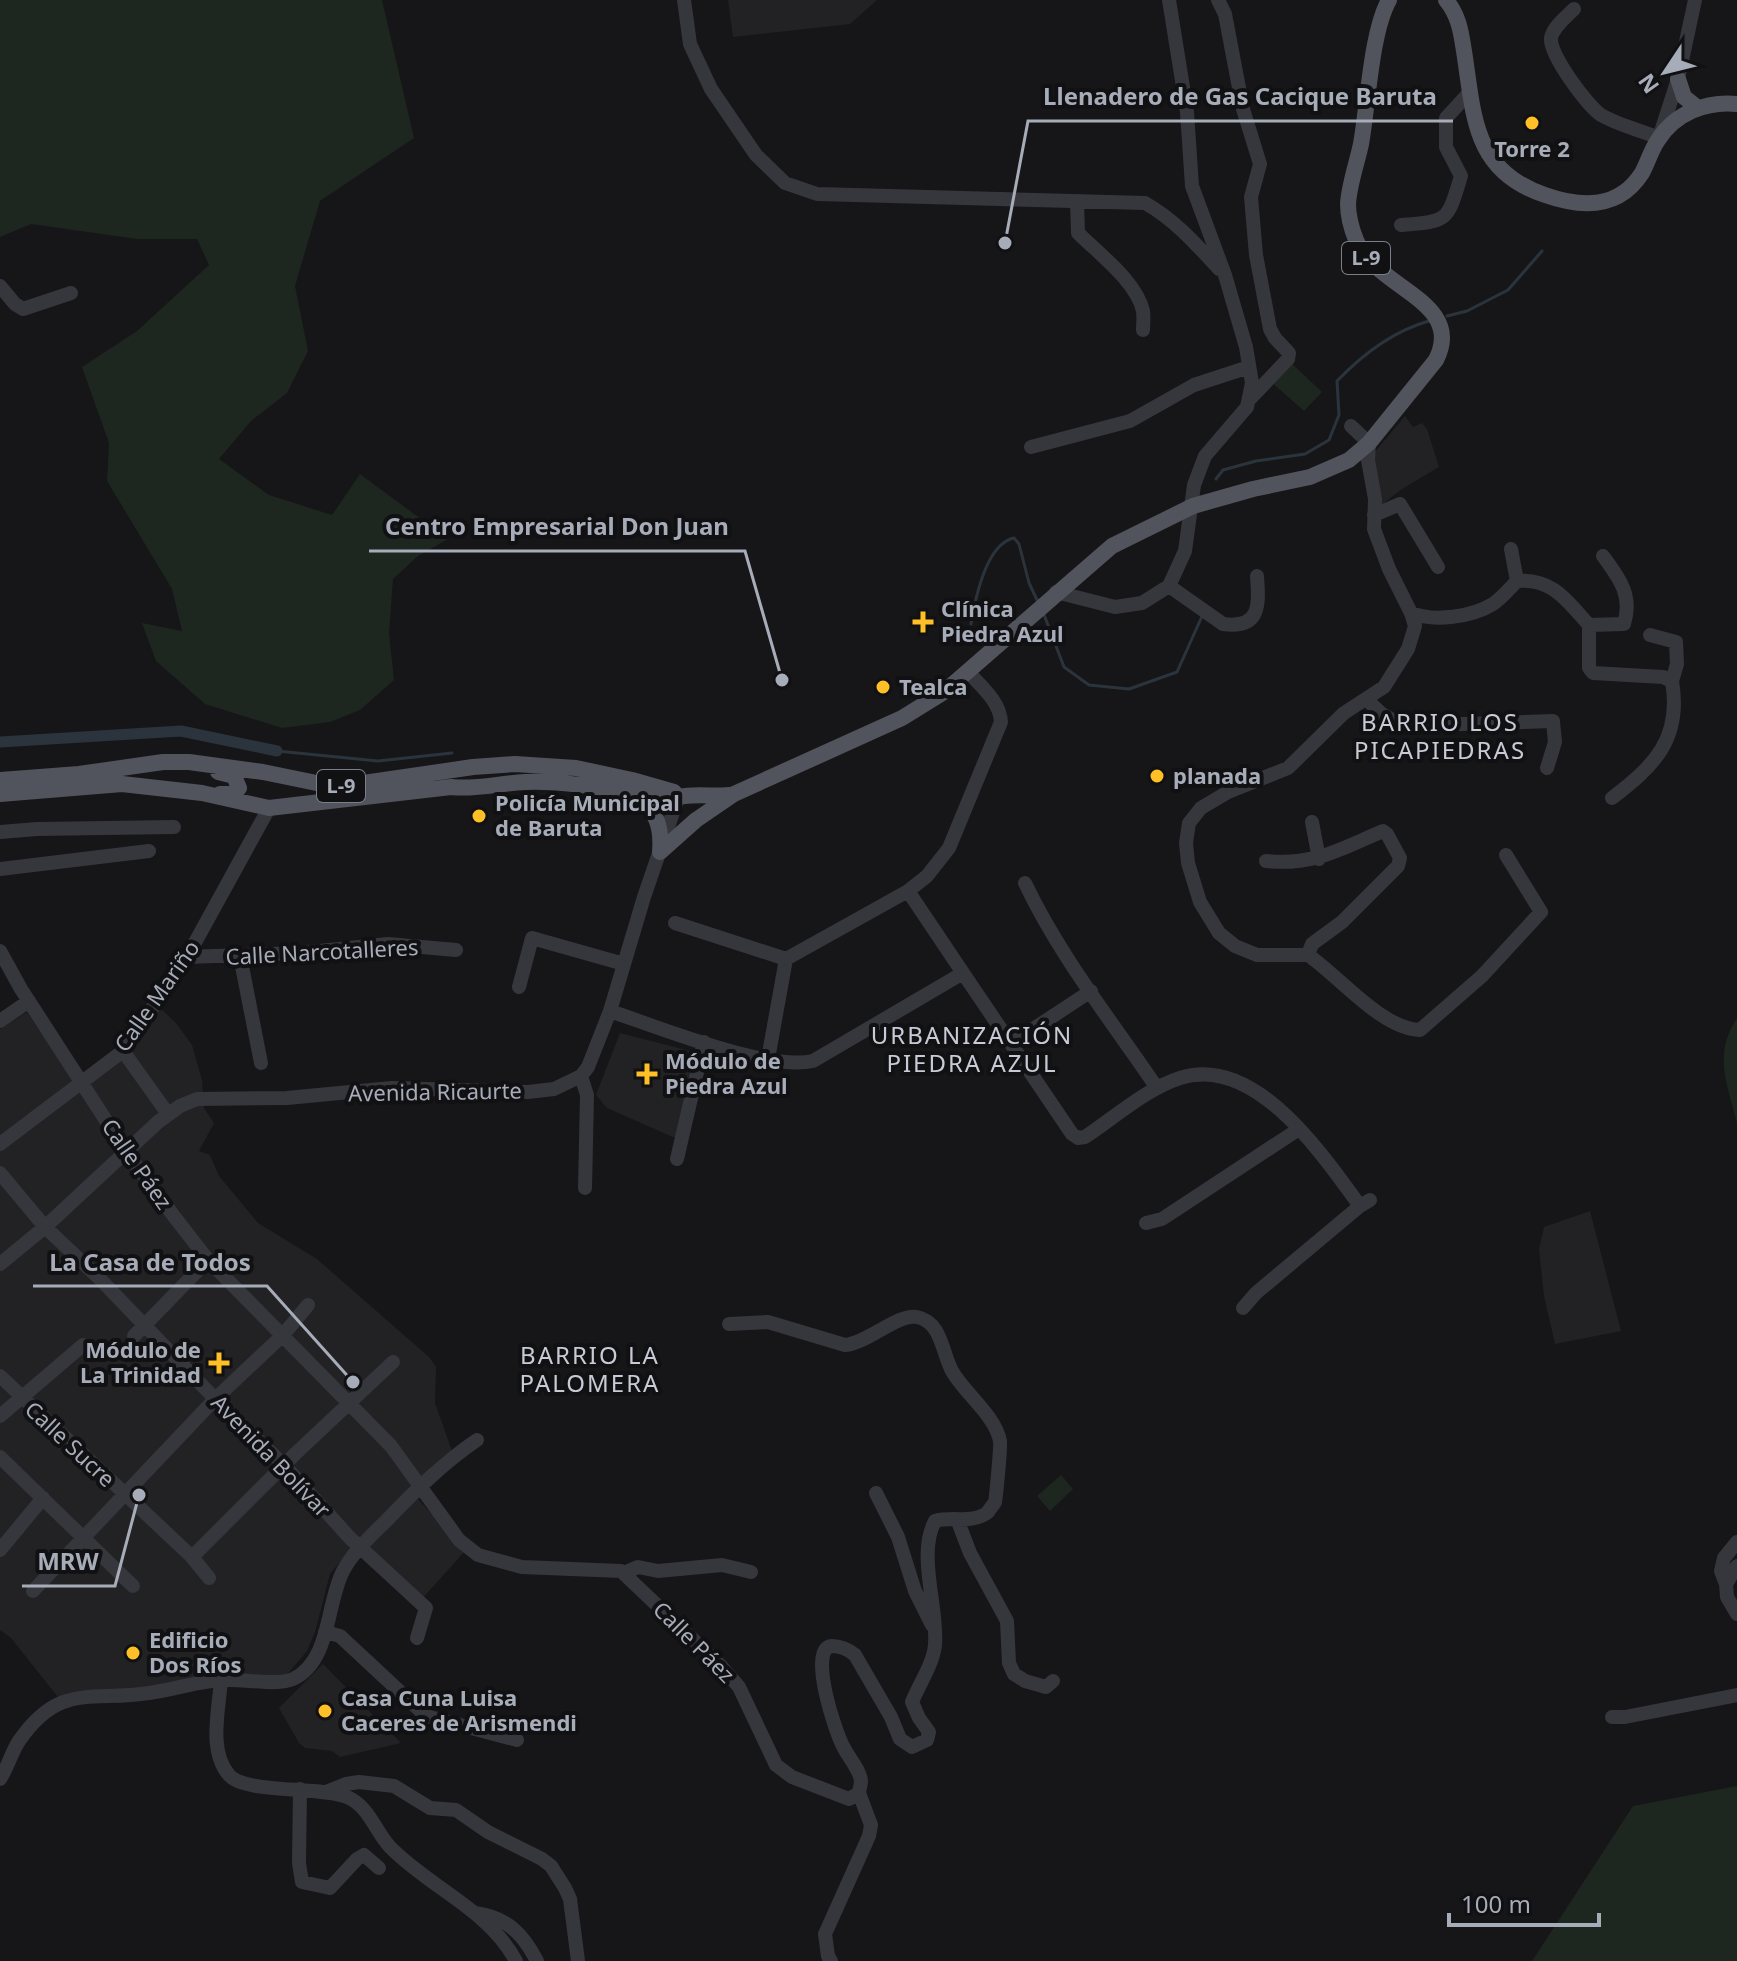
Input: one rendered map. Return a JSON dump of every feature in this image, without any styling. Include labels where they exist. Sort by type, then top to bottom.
[{"type":"main road","name":"L-9","points":[[660,852],[696,820],[734,794],[902,718],[969,673],[1056,592],[1112,546],[1193,506],[1325,473],[1349,460],[1369,443],[1436,360],[1442,350],[1443,337],[1442,326],[1429,306],[1388,279],[1362,253],[1348,204],[1380,19],[1389,0]]},
{"type":"main road","points":[[1446,0],[1457,17],[1473,117],[1481,139],[1500,168],[1534,191],[1566,202],[1597,204],[1620,196],[1632,187],[1659,138],[1682,116],[1717,103],[1737,104]]},
{"type":"main road","points":[[1678,79],[1684,97],[1698,108]]},
{"type":"main road","name":"L-9","points":[[0,780],[189,762],[336,787],[515,764],[561,766],[672,790],[679,795],[712,797],[734,794]]},
{"type":"main road","name":"L-9","points":[[0,794],[122,784],[202,793],[237,792],[239,783],[234,776],[148,764]]},
{"type":"main road","name":"L-9","points":[[202,793],[269,808],[451,787],[468,789],[525,782],[672,800],[679,795]]},
{"type":"main road","points":[[269,808],[290,798],[336,787]]},
{"type":"main road","points":[[629,793],[649,807],[656,818],[662,837],[660,852]]},
{"type":"street","points":[[684,0],[690,44],[711,89],[756,155],[785,183],[817,194],[1145,203],[1180,227],[1225,275]]},
{"type":"street","points":[[1056,592],[1115,607],[1142,603],[1169,586],[1185,551],[1194,485],[1205,456],[1247,407],[1252,383],[1246,347],[1225,275],[1192,186],[1187,112],[1169,0]]},
{"type":"street","points":[[1218,0],[1225,14],[1243,109],[1260,164],[1251,197],[1256,255],[1270,329],[1289,353],[1288,359],[1248,401]]},
{"type":"street","points":[[1574,9],[1551,37],[1553,52],[1566,73],[1599,114],[1659,138],[1678,79],[1695,0]]},
{"type":"street","points":[[1401,225],[1429,224],[1443,219],[1450,210],[1461,176],[1446,147],[1446,118],[1469,93]]},
{"type":"street","points":[[1077,201],[1078,233],[1122,275],[1144,312],[1143,330]]},
{"type":"street","points":[[0,286],[23,309],[71,293]]},
{"type":"street","points":[[1031,447],[1130,421],[1194,385],[1249,367]]},
{"type":"street","points":[[1351,426],[1369,443],[1368,460],[1375,499],[1374,529],[1415,626],[1408,649],[1384,687],[1344,713],[1288,768],[1228,792],[1201,808],[1189,823],[1186,843],[1188,863],[1200,902],[1219,933],[1235,946],[1257,955],[1308,955],[1345,983],[1376,1013],[1404,1030],[1420,1030],[1482,976],[1541,912],[1506,855]]},
{"type":"street","points":[[1374,515],[1400,504],[1438,567]]},
{"type":"street","points":[[1511,549],[1517,581]]},
{"type":"street","points":[[1589,625],[1624,624],[1627,614],[1627,594],[1603,556]]},
{"type":"street","points":[[1169,586],[1223,624],[1244,624],[1256,615],[1259,606],[1257,576]]},
{"type":"street","points":[[1411,613],[1440,619],[1484,608],[1495,603],[1517,581],[1534,580],[1547,584],[1589,625],[1589,668],[1593,673],[1663,677],[1672,681]]},
{"type":"street","points":[[1612,798],[1646,772],[1668,739],[1673,719],[1672,681],[1677,664],[1676,642],[1650,635]]},
{"type":"street","points":[[675,923],[786,959],[908,891],[927,876],[949,848],[999,731],[1001,713],[969,673]]},
{"type":"street","points":[[1366,699],[1382,714],[1403,726],[1553,721],[1555,742],[1547,768]]},
{"type":"street","points":[[585,1188],[587,1095],[581,1076],[588,1067],[610,1011],[679,795]]},
{"type":"street","name":"Calle Mariño","points":[[0,1144],[123,1051],[187,957],[269,808]]},
{"type":"street","points":[[1312,822],[1319,859]]},
{"type":"street","points":[[0,832],[174,827]]},
{"type":"street","points":[[1266,861],[1291,864],[1319,859],[1383,831],[1400,858],[1398,866],[1371,896],[1312,944],[1308,955]]},
{"type":"street","points":[[0,869],[149,851]]},
{"type":"street","points":[[1025,883],[1091,991],[1157,1088]]},
{"type":"street","points":[[908,891],[1072,1134],[1078,1138],[1085,1137],[1157,1088],[1194,1075],[1228,1077],[1258,1093],[1299,1129],[1365,1203],[1256,1293],[1243,1308]]},
{"type":"street","points":[[519,987],[532,938],[624,964]]},
{"type":"street","name":"Calle Narcotalleres","points":[[187,957],[300,953],[388,944],[456,950]]},
{"type":"street","name":"Calle Páez","points":[[0,951],[127,1153],[208,1260],[391,1446],[459,1540],[478,1555],[522,1567],[612,1569],[624,1573],[739,1687],[776,1765],[792,1777],[843,1797],[849,1799],[859,1793]]},
{"type":"street","points":[[240,956],[261,1063]]},
{"type":"street","points":[[768,1059],[786,959]]},
{"type":"street","points":[[610,1011],[704,1042],[798,1064],[823,1057],[963,973]]},
{"type":"street","points":[[1012,1043],[1091,991]]},
{"type":"street","points":[[0,1021],[29,1001]]},
{"type":"street","points":[[677,1159],[704,1042]]},
{"type":"street","points":[[123,1051],[168,1114]]},
{"type":"street","name":"Avenida Ricaurte","points":[[0,1264],[168,1114],[197,1099],[287,1098],[392,1088],[528,1092],[554,1089],[581,1076]]},
{"type":"street","points":[[1146,1223],[1162,1219],[1299,1129]]},
{"type":"street","name":"Avenida Bolívar","points":[[0,1173],[45,1227],[100,1279],[139,1331],[284,1465],[360,1547],[426,1608],[417,1638]]},
{"type":"street","points":[[139,1331],[208,1260]]},
{"type":"street","points":[[33,1591],[215,1399],[283,1335],[308,1305]]},
{"type":"street","points":[[729,1324],[768,1322],[845,1345],[856,1344],[907,1317],[916,1316],[932,1324],[951,1370],[1000,1439],[995,1502],[982,1516],[935,1521],[930,1530],[928,1548],[935,1647],[912,1702],[929,1732],[927,1740],[912,1747],[900,1739],[891,1717],[855,1655],[833,1646],[822,1653],[821,1669],[842,1746],[859,1774],[859,1793],[871,1825],[869,1836],[825,1934],[831,1961]]},
{"type":"street","points":[[0,1416],[83,1345]]},
{"type":"street","points":[[192,1557],[393,1362]]},
{"type":"street","name":"Calle Sucre","points":[[0,1376],[192,1557],[209,1578]]},
{"type":"street","points":[[0,1779],[22,1738],[59,1704],[78,1696],[148,1694],[207,1680],[277,1682],[296,1678],[311,1663],[325,1632],[339,1579],[360,1547],[420,1486],[477,1440]]},
{"type":"street","points":[[0,1457],[133,1586]]},
{"type":"street","points":[[876,1493],[898,1537],[923,1611],[935,1629]]},
{"type":"street","points":[[0,1550],[43,1498]]},
{"type":"street","points":[[957,1519],[970,1553],[1007,1621],[1009,1663],[1014,1674],[1046,1687],[1053,1681]]},
{"type":"street","points":[[1737,1542],[1724,1558],[1721,1571],[1727,1597],[1737,1614]]},
{"type":"street","points":[[624,1573],[638,1567],[658,1571],[722,1565],[751,1572]]},
{"type":"street","points":[[1726,1584],[1737,1566]]},
{"type":"street","points":[[325,1632],[340,1636],[426,1716],[517,1740]]},
{"type":"street","points":[[221,1680],[218,1754],[231,1778],[247,1784],[326,1792],[351,1799],[363,1808],[387,1844],[475,1913],[501,1937],[516,1961]]},
{"type":"street","points":[[1612,1717],[1737,1695]]},
{"type":"street","points":[[326,1792],[359,1782],[394,1786],[430,1808],[456,1810],[488,1832],[542,1859],[551,1866],[570,1899],[578,1961]]},
{"type":"street","points":[[300,1789],[299,1863],[302,1882],[330,1888],[364,1855],[379,1868]]},
{"type":"street","points":[[475,1913],[488,1914],[514,1927],[537,1961]]},
{"type":"shaded area","points":[[0,0],[382,0],[414,138],[320,201],[295,286],[308,351],[287,393],[251,421],[219,459],[269,495],[332,515],[360,474],[448,539],[418,556],[393,579],[389,633],[394,680],[360,710],[330,722],[282,728],[205,704],[156,661],[142,623],[182,631],[172,589],[107,481],[109,443],[82,367],[137,331],[209,265],[197,239],[137,239],[31,224],[0,237]]},
{"type":"shaded area","points":[[728,0],[877,0],[850,24],[733,37]]},
{"type":"shaded area","points":[[1288,360],[1322,392],[1304,411],[1269,380]]},
{"type":"shaded area","points":[[1405,416],[1413,427],[1422,423],[1427,429],[1439,467],[1380,506],[1368,460]]},
{"type":"shaded area","points":[[160,1008],[192,1045],[202,1080],[204,1108],[214,1123],[199,1151],[210,1155],[219,1176],[258,1223],[317,1259],[429,1357],[436,1367],[435,1403],[453,1454],[410,1490],[465,1551],[421,1600],[358,1540],[330,1574],[307,1651],[285,1677],[58,1697],[11,1638],[0,1630],[0,1029],[27,1012],[80,1089]]},
{"type":"shaded area","points":[[1737,1018],[1737,1123],[1726,1082],[1724,1057],[1725,1044]]},
{"type":"shaded area","name":"Módulo de Piedra Azul","points":[[620,1033],[694,1052],[675,1138],[607,1108],[596,1095]]},
{"type":"shaded area","points":[[1590,1211],[1621,1331],[1555,1344],[1544,1296],[1539,1249],[1544,1227]]},
{"type":"shaded area","points":[[1061,1475],[1073,1489],[1050,1511],[1037,1496]]},
{"type":"shaded area","name":"Casa Cuna Luisa Caceres de Arismendi","points":[[323,1664],[401,1743],[340,1757],[332,1751],[305,1748],[299,1743],[279,1708]]},
{"type":"shaded area","points":[[1737,1786],[1737,1961],[1532,1961],[1633,1806]]},
{"type":"waterway","points":[[1447,316],[1467,311],[1508,290],[1542,251]]},
{"type":"waterway","points":[[1216,479],[1223,470],[1256,461],[1305,454],[1329,440],[1339,415],[1337,381],[1379,345],[1429,321]]},
{"type":"waterway","points":[[971,624],[989,562],[1004,542],[1014,538],[1019,544],[1029,583],[1038,602]]},
{"type":"waterway","points":[[1043,612],[1064,667],[1089,685],[1129,689],[1177,672],[1203,614]]},
{"type":"waterway","points":[[0,742],[181,731],[277,751]]},
{"type":"waterway","points":[[277,751],[378,761],[452,753]]},
{"type":"place","name":"Torre 2","points":[[1532,123]]},
{"type":"place","name":"Llenadero de Gas Cacique Baruta","points":[[1005,243]]},
{"type":"place","name":"Clínica Piedra Azul","points":[[923,622]]},
{"type":"place","name":"Centro Empresarial Don Juan","points":[[782,680]]},
{"type":"place","name":"Tealca","points":[[883,687]]},
{"type":"place","name":"planada","points":[[1157,776]]},
{"type":"place","name":"Policía Municipal de Baruta","points":[[479,816]]},
{"type":"place","name":"Módulo de Piedra Azul","points":[[647,1074]]},
{"type":"place","name":"Módulo de La Trinidad","points":[[219,1363]]},
{"type":"place","name":"La Casa de Todos","points":[[353,1382]]},
{"type":"place","name":"MRW","points":[[139,1495]]},
{"type":"place","name":"Edificio Dos Ríos","points":[[133,1653]]},
{"type":"place","name":"Casa Cuna Luisa Caceres de Arismendi","points":[[325,1711]]},
{"type":"district","name":"BARRIO LOS PICAPIEDRAS","points":[[1440,737]]},
{"type":"district","name":"URBANIZACIÓN PIEDRA AZUL","points":[[972,1050]]},
{"type":"district","name":"BARRIO LA PALOMERA","points":[[590,1370]]}]
